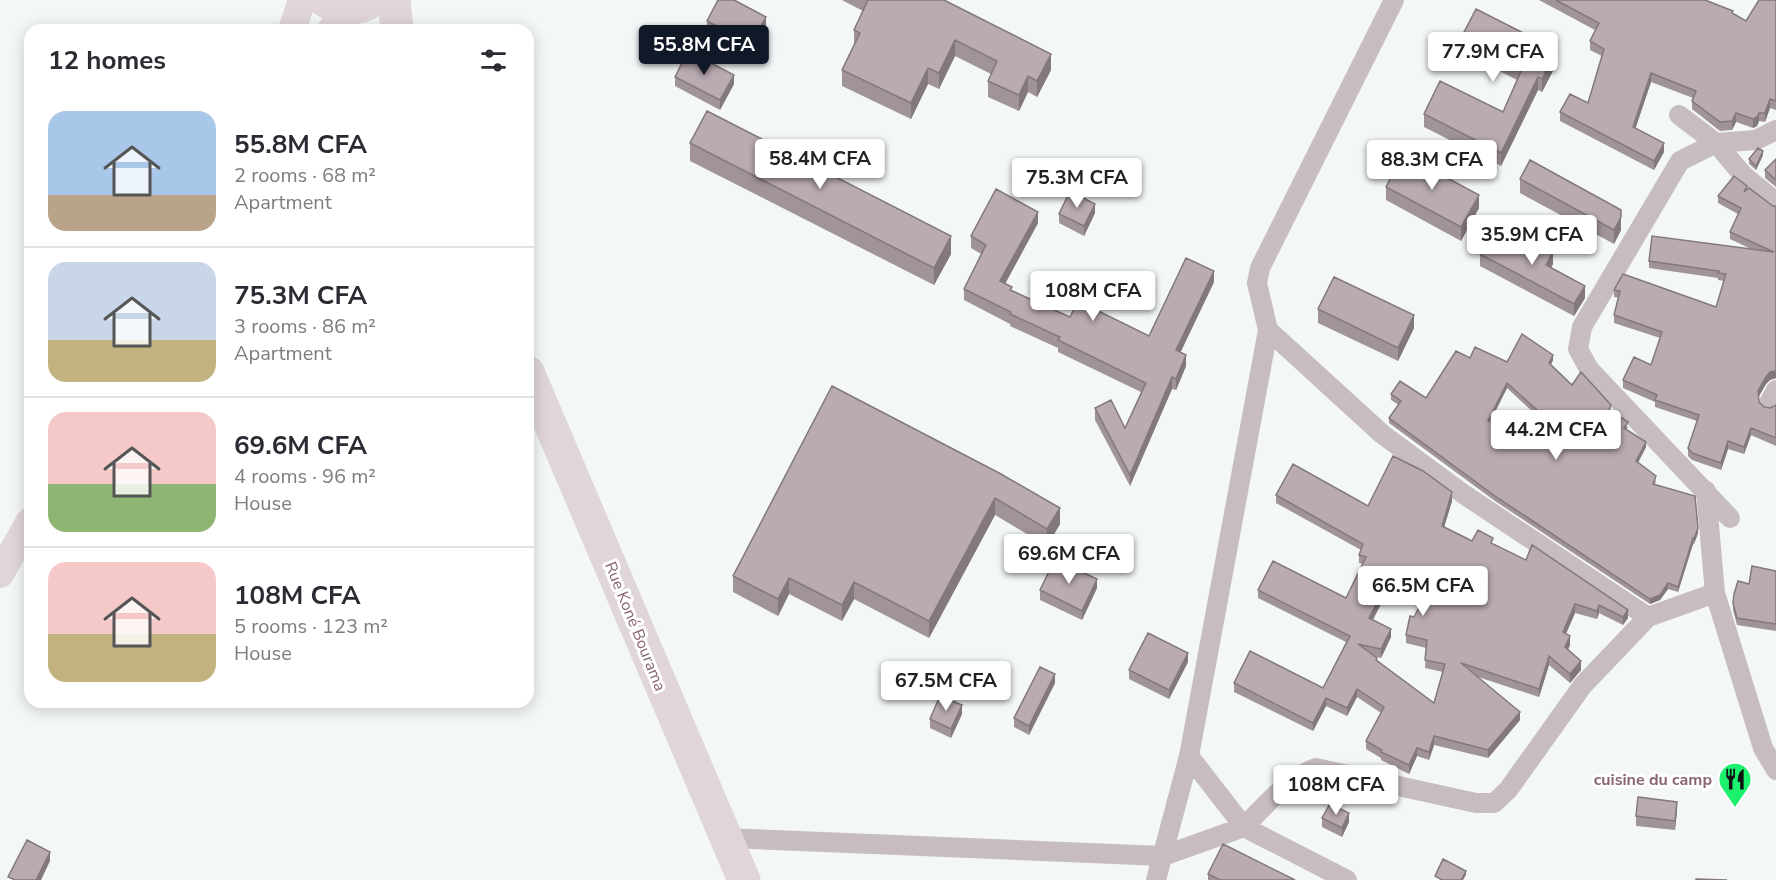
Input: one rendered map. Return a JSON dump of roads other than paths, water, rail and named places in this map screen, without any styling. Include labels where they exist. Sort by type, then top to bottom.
[{"type":"highway","points":[[394,0],[396,24]]},
{"type":"highway","name":"Rue Koné Bourama","points":[[534,386],[744,880]]},
{"type":"main road","points":[[294,24],[302,0]]},
{"type":"main road","points":[[0,574],[24,532]]},
{"type":"street","points":[[1156,880],[1189,756],[1268,330],[1257,284],[1260,268],[1394,0]]},
{"type":"street","points":[[1679,114],[1716,143],[1743,175],[1776,202]]},
{"type":"street","points":[[1730,518],[1589,369],[1578,350],[1582,327],[1680,161],[1716,143],[1756,140],[1776,130]]},
{"type":"street","points":[[1268,330],[1382,434],[1462,493],[1648,617]]},
{"type":"street","points":[[1706,491],[1714,593],[1763,748],[1776,770]]},
{"type":"street","points":[[725,838],[1163,856],[1244,827],[1290,782],[1300,774],[1316,768],[1476,803],[1494,803],[1508,790],[1582,685],[1648,617],[1714,593]]},
{"type":"street","points":[[1189,756],[1244,827],[1347,880]]},
{"type":"place","name":"cuisine du camp","points":[[1735,808]]}]
